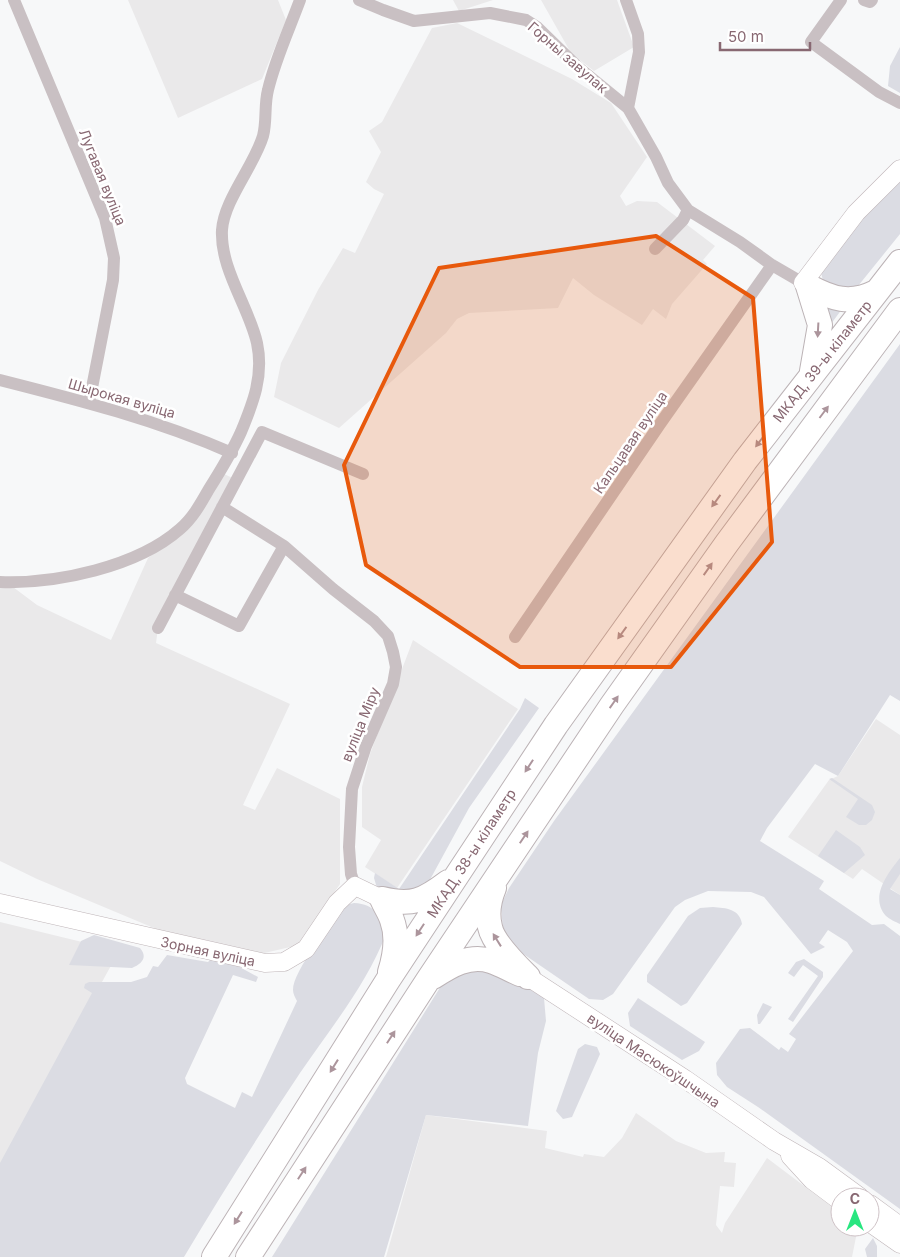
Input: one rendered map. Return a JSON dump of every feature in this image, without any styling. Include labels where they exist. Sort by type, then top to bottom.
[{"type":"highway","name":"МКАД, 39-ы кіламетр","points":[[745,461],[900,262]]},
{"type":"highway","points":[[806,284],[835,299],[864,298],[876,292]]},
{"type":"highway","points":[[806,284],[820,325],[811,375]]},
{"type":"highway","points":[[248,1257],[428,980],[618,697],[726,543],[900,310]]},
{"type":"highway","name":"МКАД, 38-ы кіламетр","points":[[214,1257],[388,980],[556,726],[745,461]]},
{"type":"highway","points":[[382,899],[405,903],[421,899],[457,875]]},
{"type":"highway","points":[[497,878],[490,898],[490,928],[507,954],[528,977]]},
{"type":"highway","points":[[382,899],[393,921],[395,936],[392,966],[388,980]]},
{"type":"highway","points":[[428,980],[461,961],[476,959],[491,961],[528,977]]},
{"type":"street","name":"Лугавая вуліца","points":[[14,0],[106,218],[110,236],[114,258],[113,280],[89,403]]},
{"type":"street","points":[[0,582],[21,583],[50,580],[130,559],[153,548],[180,530],[193,515],[232,453],[255,398],[259,374],[257,344],[228,265],[222,243],[222,228],[227,210],[264,134],[267,92],[300,0]]},
{"type":"street","name":"Горны завулак","points":[[359,0],[414,21],[490,13],[526,20],[537,27],[579,68],[628,108],[656,157],[668,183],[688,210],[740,242],[772,265],[806,284]]},
{"type":"street","points":[[626,0],[638,34],[639,52],[628,108]]},
{"type":"street","points":[[841,0],[811,42],[879,92],[900,103]]},
{"type":"street","points":[[864,0],[870,2],[872,0]]},
{"type":"street","points":[[806,284],[856,213],[900,169]]},
{"type":"street","points":[[655,249],[683,220],[688,210]]},
{"type":"street","name":"Кальцавая вуліца","points":[[514,637],[772,265]]},
{"type":"street","name":"Шырокая вуліца","points":[[0,380],[154,422],[199,438],[232,453]]},
{"type":"street","points":[[158,628],[262,432],[363,474]]},
{"type":"street","name":"вуліца Міру","points":[[222,507],[284,546],[340,595],[374,621],[388,636],[394,652],[396,667],[393,684],[366,746],[352,790],[349,847],[351,874],[355,886]]},
{"type":"street","points":[[175,595],[239,626],[284,546]]},
{"type":"street","points":[[355,886],[382,899]]},
{"type":"street","name":"Зорная вуліца","points":[[0,904],[265,963],[284,962],[306,949],[337,903],[355,886]]},
{"type":"street","name":"вуліца Масюкоўшчына","points":[[528,977],[661,1063],[779,1144],[846,1187]]},
{"type":"street","name":"вуліца Масюкоўшчына","points":[[779,1144],[812,1180],[830,1194]]},
{"type":"street","points":[[880,1211],[900,1226]]},
{"type":"street","points":[[880,1230],[900,1244]]},
{"type":"highlighted area","points":[[656,236],[753,298],[772,542],[671,667],[520,667],[366,565],[344,465],[439,268]]},
{"type":"shaded area","points":[[128,0],[278,0],[286,20],[262,79],[178,118]]},
{"type":"shaded area","points":[[453,0],[493,0],[459,11]]},
{"type":"shaded area","points":[[541,0],[617,0],[634,47],[594,71],[571,53]]},
{"type":"shaded area","points":[[457,23],[572,79],[611,103],[647,157],[620,196],[626,206],[637,201],[657,202],[715,246],[703,260],[707,264],[672,304],[666,319],[653,309],[642,325],[594,295],[573,278],[558,308],[469,313],[457,319],[446,333],[339,428],[274,397],[281,363],[318,290],[343,248],[355,253],[384,194],[366,182],[381,152],[369,131],[382,122],[432,28]]},
{"type":"shaded area","points":[[900,47],[900,93],[888,86],[890,66]]},
{"type":"shaded area","points":[[900,178],[900,234],[854,291],[824,285],[821,272],[841,240]]},
{"type":"shaded area","points":[[818,298],[842,309],[828,328]]},
{"type":"shaded area","points":[[900,344],[900,701],[890,695],[838,776],[815,764],[767,828],[760,841],[824,881],[819,889],[872,925],[884,924],[900,936],[900,1209],[880,1195],[880,1187],[869,1187],[727,1087],[717,1075],[716,1063],[740,1029],[750,1028],[779,1050],[781,1047],[788,1052],[796,1039],[789,1034],[853,951],[847,942],[828,930],[819,943],[825,947],[811,954],[764,897],[751,892],[708,891],[685,900],[675,907],[613,994],[603,1000],[589,999],[519,951],[503,931],[501,905],[509,888],[554,821]]},
{"type":"shaded area","points":[[224,474],[237,480],[158,628],[156,643],[290,704],[243,805],[255,810],[277,768],[340,799],[340,884],[299,945],[260,954],[161,931],[37,879],[0,861],[0,585],[13,587],[37,605],[111,640],[148,558],[192,524]]},
{"type":"shaded area","points":[[413,640],[518,709],[397,888],[365,867],[381,840],[362,827],[362,787],[370,754]]},
{"type":"shaded area","points":[[525,698],[539,708],[469,808],[426,887],[411,896],[377,888],[374,878],[375,873],[399,889],[520,709]]},
{"type":"shaded area","points":[[876,719],[900,735],[900,895],[862,869],[853,879],[788,837],[829,780],[838,776]]},
{"type":"shaded area","points":[[832,778],[872,805],[875,812],[872,820],[866,825],[859,825],[846,817],[858,799],[829,779]]},
{"type":"shaded area","points":[[836,830],[860,847],[865,855],[844,873],[818,856]]},
{"type":"shaded area","points":[[900,858],[900,874],[890,889],[900,895],[900,924],[886,916],[881,909],[879,901],[882,886]]},
{"type":"shaded area","points":[[354,903],[372,909],[376,912],[381,922],[386,934],[378,953],[358,988],[270,1118],[184,1257],[0,1257],[0,1163],[92,993],[84,988],[85,984],[89,982],[131,982],[147,977],[153,966],[158,967],[167,955],[236,965],[258,977],[256,982],[233,975],[185,1078],[187,1084],[235,1108],[242,1092],[252,1097],[297,1001],[293,991],[299,971],[346,905]]},
{"type":"shaded area","points":[[713,907],[732,910],[741,919],[742,924],[687,1003],[681,1006],[647,982],[647,975],[688,916],[700,908]]},
{"type":"shaded area","points":[[0,922],[119,951],[0,1168]]},
{"type":"shaded area","points":[[94,935],[140,948],[144,954],[143,960],[132,968],[69,965],[81,941]]},
{"type":"shaded area","points":[[804,959],[823,972],[823,977],[793,1022],[788,1019],[818,976],[803,965],[794,977],[788,973],[796,962]]},
{"type":"shaded area","points":[[495,968],[544,998],[546,1021],[538,1053],[528,1126],[426,1115],[384,1257],[272,1257],[446,978],[455,970]]},
{"type":"shaded area","points":[[638,998],[705,1042],[699,1051],[682,1060],[630,1026],[628,1013]]},
{"type":"shaded area","points":[[763,1003],[772,1007],[760,1024],[758,1024],[757,1015]]},
{"type":"shaded area","points":[[585,1044],[597,1047],[600,1054],[572,1117],[563,1119],[556,1111],[578,1049]]},
{"type":"shaded area","points":[[636,1113],[676,1141],[706,1153],[725,1152],[724,1162],[736,1163],[734,1187],[720,1186],[716,1225],[722,1233],[725,1223],[767,1158],[830,1205],[830,1237],[856,1237],[852,1257],[386,1257],[426,1115],[547,1131],[545,1148],[583,1157],[584,1154],[604,1157],[622,1138]]},
{"type":"shaded area","points":[[873,1238],[877,1246],[877,1257],[867,1257],[865,1249]]}]
